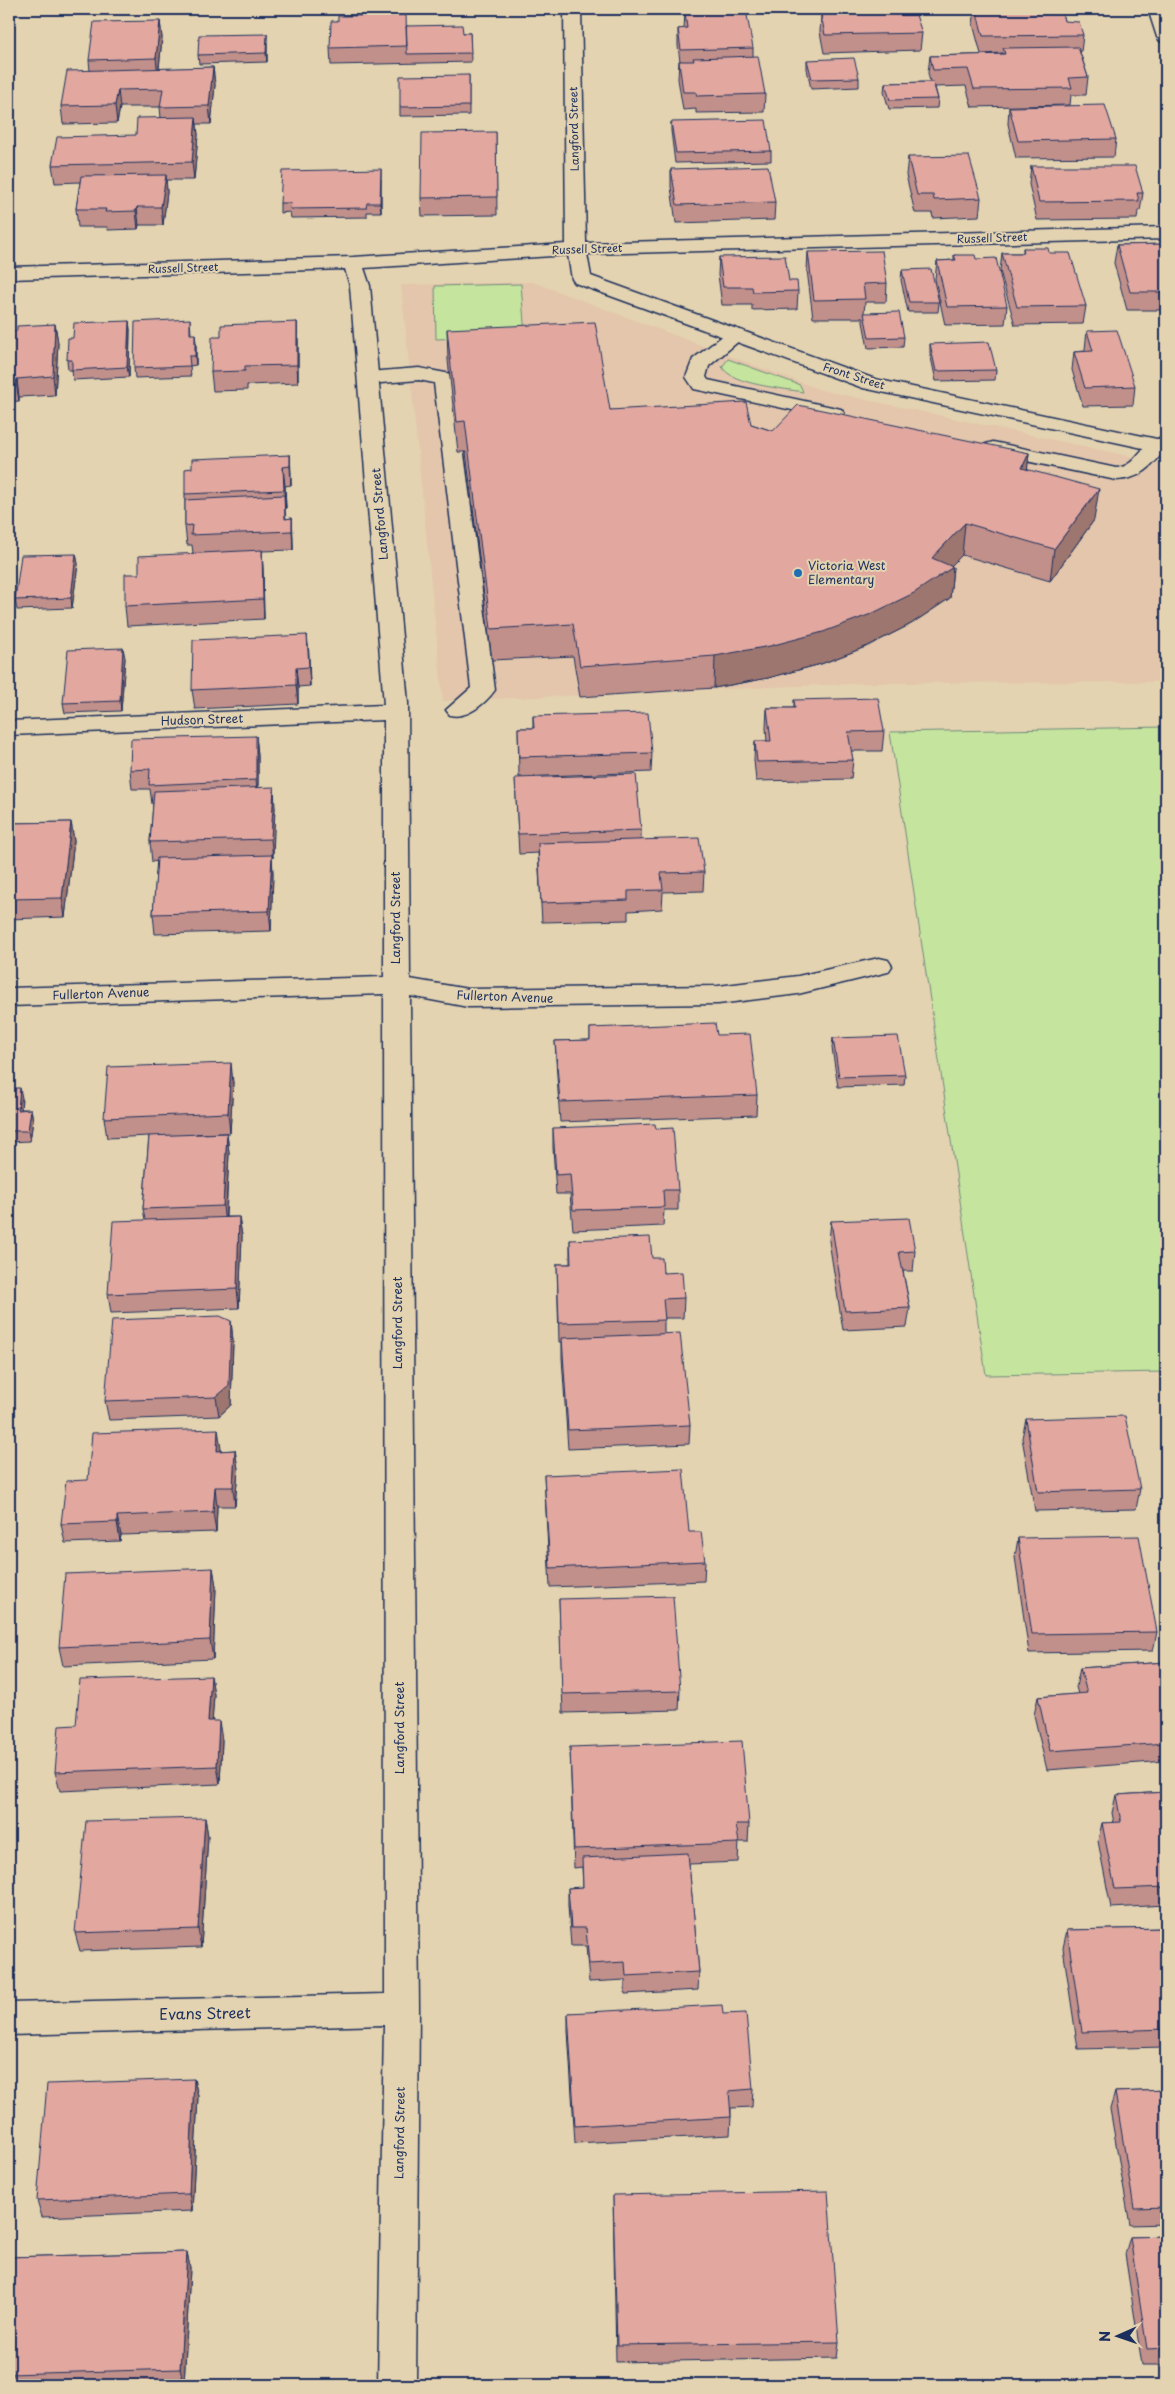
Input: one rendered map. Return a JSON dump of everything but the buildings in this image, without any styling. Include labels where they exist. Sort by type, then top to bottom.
[{"type":"street","name":"Langford Street","points":[[572,9],[576,249]]},
{"type":"street","points":[[1156,9],[1166,36]]},
{"type":"street","name":"Russell Street","points":[[9,273],[353,263],[576,249],[1166,233]]},
{"type":"street","name":"Front Street","points":[[576,249],[582,279],[870,384],[1162,446]]},
{"type":"street","name":"Langford Street","points":[[353,263],[360,286],[396,712],[402,2009],[397,2385]]},
{"type":"street","points":[[736,335],[700,363],[696,377],[701,385],[856,418]]},
{"type":"street","points":[[368,378],[419,374],[444,378],[484,690],[458,710]]},
{"type":"street","points":[[971,443],[1116,474],[1128,474],[1136,471],[1162,446]]},
{"type":"street","name":"Hudson Street","points":[[9,728],[396,712]]},
{"type":"street","name":"Fullerton Avenue","points":[[9,997],[396,985],[468,998],[531,999],[718,994],[798,985],[880,966]]},
{"type":"street","name":"Evans Street","points":[[9,2019],[402,2009]]},
{"type":"shaded area","name":"Victoria West Elementary","points":[[533,282],[821,390],[1166,464],[1166,682],[870,683],[443,701],[401,285]]},
{"type":"green space","points":[[521,284],[525,336],[436,339],[435,286]]},
{"type":"green space","points":[[728,359],[800,385],[803,392],[759,385],[736,378],[722,367]]},
{"type":"green space","points":[[1166,727],[1166,1372],[986,1375],[890,732]]},
{"type":"place","name":"Victoria West Elementary","points":[[798,573]]}]
